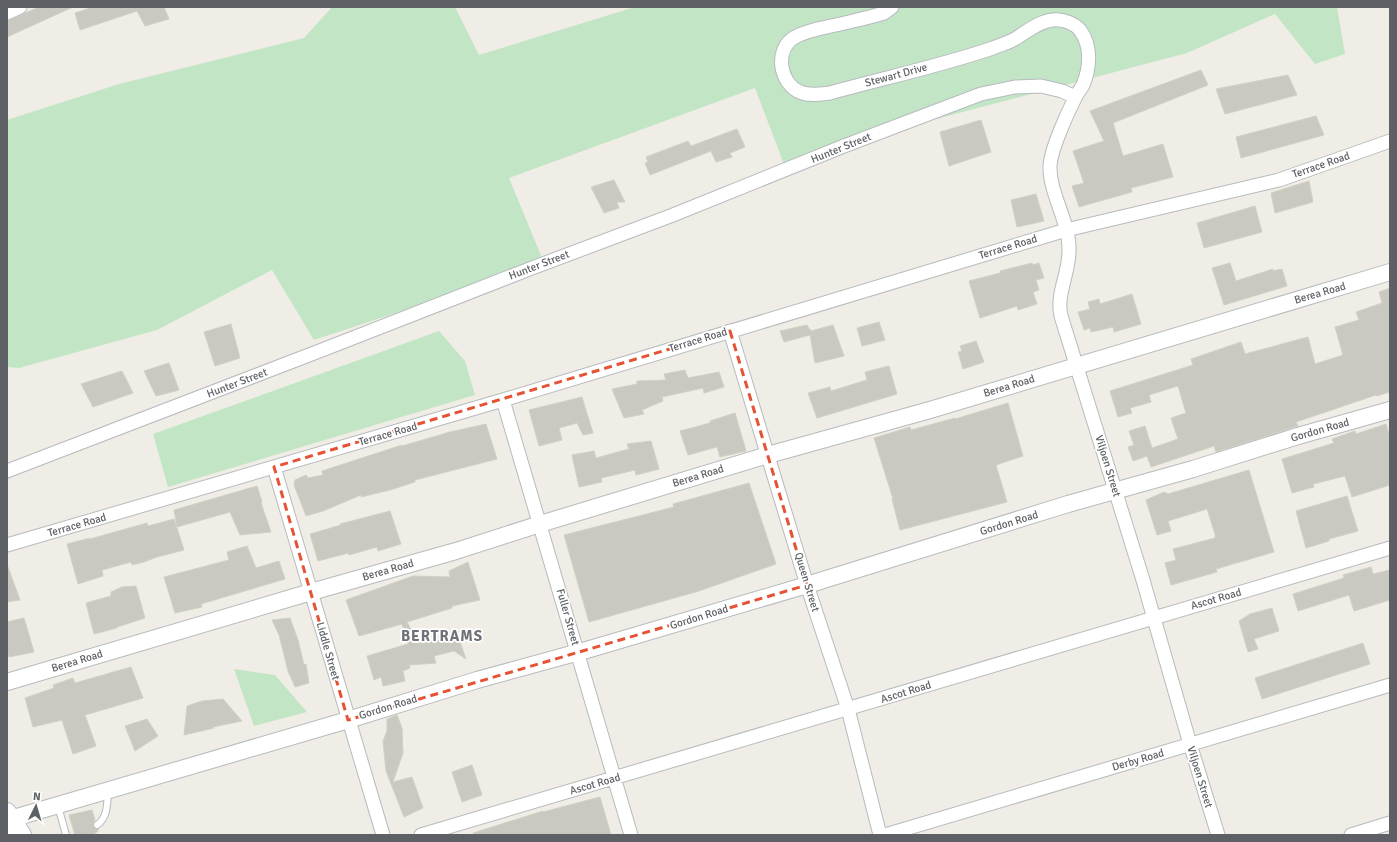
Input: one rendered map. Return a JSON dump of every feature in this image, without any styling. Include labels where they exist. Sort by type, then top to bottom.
[{"type":"main road","points":[[9,822],[22,835]]},
{"type":"street","points":[[7,13],[20,7]]},
{"type":"street","name":"Stewart Drive","points":[[892,7],[884,14],[807,31],[793,38],[785,48],[781,60],[783,73],[788,85],[800,92],[814,95],[830,93],[978,53],[1012,40],[1048,21],[1061,20],[1074,24],[1079,29],[1085,36],[1089,49],[1087,74],[1075,97]]},
{"type":"street","name":"Hunter Street","points":[[7,471],[532,268],[673,216],[844,146],[981,94],[1015,87],[1041,86],[1062,91],[1075,97]]},
{"type":"street","name":"Viljoen Street","points":[[1075,97],[1052,153],[1050,166],[1052,180],[1066,230],[1069,252],[1059,300],[1059,308],[1116,491],[1218,835]]},
{"type":"street","name":"Terrace Road","points":[[7,545],[503,400],[1066,230],[1279,180],[1390,141]]},
{"type":"street","name":"Berea Road","points":[[7,682],[311,592],[456,551],[768,455],[930,410],[1390,272]]},
{"type":"street","name":"Queen Street","points":[[730,331],[807,585],[848,709],[880,835]]},
{"type":"street","name":"Fuller Street","points":[[503,400],[631,835]]},
{"type":"street","name":"Gordon Road","points":[[9,822],[57,804],[348,720],[477,680],[807,585],[1116,491],[1194,469],[1298,436],[1390,410]]},
{"type":"street","name":"Liddle Street","points":[[274,467],[348,720],[384,835]]},
{"type":"street","name":"Ascot Road","points":[[421,835],[1390,548]]},
{"type":"street","name":"Derby Road","points":[[885,835],[1390,684]]},
{"type":"street","points":[[1351,835],[1390,823]]},
{"type":"lane","points":[[97,825],[106,815],[109,789]]},
{"type":"lane","points":[[57,804],[66,835]]},
{"type":"highlighted area","points":[[730,331],[807,585],[348,720],[274,467]]},
{"type":"green space","points":[[332,7],[455,7],[479,55],[635,7],[1337,7],[1345,54],[1315,64],[1275,14],[1187,53],[852,141],[787,172],[755,88],[509,178],[542,258],[462,291],[314,340],[272,270],[157,330],[19,368],[7,367],[7,120],[119,84],[304,38]]},
{"type":"green space","points":[[439,331],[465,361],[475,395],[168,487],[153,434]]},
{"type":"green space","points":[[234,669],[275,675],[307,712],[254,726]]},
{"type":"building","points":[[39,7],[73,7],[7,37],[7,21]]},
{"type":"building","points":[[93,7],[164,7],[169,19],[145,26],[137,11],[80,30],[75,13]]},
{"type":"building","points":[[1201,70],[1208,85],[1113,123],[1123,156],[1163,144],[1173,177],[1131,188],[1132,192],[1079,207],[1072,186],[1084,183],[1073,151],[1104,141],[1090,111]]},
{"type":"building","points":[[1288,75],[1297,95],[1225,114],[1216,89]]},
{"type":"building","points":[[1316,116],[1324,135],[1241,158],[1236,137]]},
{"type":"building","points":[[981,120],[991,152],[949,166],[940,132]]},
{"type":"building","points":[[737,129],[745,147],[730,153],[732,157],[716,162],[711,151],[650,175],[645,163],[648,162],[646,157],[688,141],[691,146]]},
{"type":"building","points":[[614,180],[625,202],[617,202],[619,208],[604,213],[591,187]]},
{"type":"building","points":[[1309,181],[1313,202],[1275,213],[1271,193]]},
{"type":"building","points":[[1036,194],[1044,221],[1017,227],[1011,200]]},
{"type":"building","points":[[1255,206],[1262,232],[1204,248],[1197,223]]},
{"type":"building","points":[[1032,263],[1033,265],[1039,263],[1044,278],[1036,280],[1039,290],[1033,292],[1037,304],[1018,310],[1017,306],[980,318],[969,281]]},
{"type":"building","points":[[1230,263],[1236,281],[1273,269],[1273,271],[1282,269],[1287,286],[1224,305],[1212,268]]},
{"type":"building","points":[[1390,288],[1390,392],[1376,395],[1296,422],[1298,426],[1216,452],[1214,446],[1151,467],[1147,456],[1133,461],[1128,447],[1134,445],[1129,431],[1145,426],[1152,448],[1178,439],[1171,418],[1186,413],[1178,386],[1149,395],[1151,402],[1130,408],[1132,413],[1118,417],[1110,391],[1193,365],[1191,359],[1241,342],[1245,354],[1308,337],[1315,364],[1343,355],[1335,327],[1359,320],[1356,312],[1382,303],[1379,292]]},
{"type":"building","points":[[1132,294],[1141,324],[1114,332],[1113,327],[1091,332],[1090,328],[1084,330],[1078,312],[1090,309],[1088,302],[1099,299],[1100,304]]},
{"type":"building","points":[[879,322],[885,340],[862,346],[857,328]]},
{"type":"building","points":[[231,324],[240,358],[215,366],[204,332]]},
{"type":"building","points":[[807,325],[811,331],[833,325],[844,356],[815,363],[810,335],[784,342],[780,331]]},
{"type":"building","points":[[976,341],[984,362],[963,369],[958,352],[962,351],[960,346]]},
{"type":"building","points":[[169,363],[179,390],[156,396],[144,371]]},
{"type":"building","points":[[889,366],[897,394],[817,418],[808,393],[830,387],[831,391],[867,380],[865,372]]},
{"type":"building","points":[[685,370],[688,378],[719,372],[724,387],[704,393],[703,388],[662,397],[663,401],[642,410],[644,414],[624,418],[612,389],[637,384],[637,381],[666,380],[664,374]]},
{"type":"building","points":[[122,371],[133,393],[93,407],[81,384]]},
{"type":"building","points":[[582,397],[593,433],[583,435],[577,423],[559,428],[562,440],[539,446],[529,410]]},
{"type":"building","points":[[1008,403],[1023,456],[996,465],[1007,502],[900,530],[893,499],[874,438],[910,427],[911,430],[955,419]]},
{"type":"building","points":[[735,413],[746,451],[720,457],[717,447],[688,455],[680,431],[710,423],[710,421]]},
{"type":"building","points":[[486,424],[497,459],[415,480],[415,482],[390,490],[361,497],[361,495],[323,511],[306,516],[294,485],[295,480],[306,475],[308,478],[323,475],[322,471],[402,445]]},
{"type":"building","points":[[1386,424],[1390,437],[1390,485],[1352,497],[1345,476],[1313,484],[1314,487],[1292,493],[1282,459],[1334,443],[1332,439],[1355,431],[1356,434]]},
{"type":"building","points":[[651,441],[659,469],[636,475],[635,470],[601,478],[602,482],[579,487],[572,455],[594,451],[596,458],[629,449],[627,444]]},
{"type":"building","points":[[1249,470],[1274,552],[1216,569],[1217,572],[1171,585],[1165,563],[1176,560],[1173,549],[1215,538],[1215,534],[1207,509],[1168,521],[1171,531],[1157,535],[1146,500],[1164,492],[1168,494]]},
{"type":"building","points":[[749,483],[776,564],[699,591],[589,622],[564,535],[674,507],[673,504]]},
{"type":"building","points":[[257,486],[271,532],[240,535],[230,512],[177,527],[174,510]]},
{"type":"building","points":[[1347,496],[1358,531],[1329,539],[1329,541],[1306,548],[1296,511]]},
{"type":"building","points":[[390,511],[401,544],[378,551],[377,547],[349,555],[348,553],[318,561],[310,534],[341,525],[340,524]]},
{"type":"building","points":[[174,519],[184,550],[132,565],[131,562],[102,570],[103,576],[78,584],[67,544],[147,523],[148,526]]},
{"type":"building","points":[[247,546],[256,568],[279,561],[285,579],[201,604],[202,607],[175,613],[164,577],[229,560],[227,552]]},
{"type":"building","points":[[468,562],[480,600],[452,606],[452,608],[407,622],[418,643],[440,640],[439,637],[456,631],[466,659],[454,651],[434,656],[436,663],[409,665],[410,668],[403,671],[405,681],[383,686],[381,677],[374,680],[367,656],[408,644],[402,624],[359,636],[346,600],[413,576],[450,577],[449,571]]},
{"type":"building","points":[[8,567],[20,600],[7,602]]},
{"type":"building","points":[[1371,567],[1373,574],[1390,570],[1390,600],[1354,611],[1349,595],[1298,611],[1293,594],[1344,578],[1343,575]]},
{"type":"building","points":[[136,586],[145,618],[94,634],[86,603],[111,596],[111,592],[122,587]]},
{"type":"building","points":[[1272,608],[1279,631],[1254,639],[1258,649],[1248,652],[1239,621],[1250,614]]},
{"type":"building","points":[[24,618],[34,652],[9,657],[7,651],[7,622]]},
{"type":"building","points":[[290,618],[298,640],[304,665],[306,664],[309,683],[295,687],[288,671],[279,635],[272,620]]},
{"type":"building","points":[[1363,643],[1370,664],[1262,699],[1255,678]]},
{"type":"building","points":[[131,667],[143,698],[85,715],[96,746],[73,754],[62,720],[33,727],[25,698],[54,688],[53,685],[73,678],[75,683]]},
{"type":"building","points":[[223,699],[242,721],[184,735],[187,706],[202,701]]},
{"type":"building","points":[[397,715],[402,728],[403,753],[393,782],[412,777],[423,808],[404,817],[386,771],[383,741],[387,731],[387,719]]},
{"type":"building","points":[[147,719],[158,736],[135,751],[125,726]]},
{"type":"building","points":[[472,765],[482,795],[462,802],[452,772]]},
{"type":"building","points":[[600,797],[611,835],[474,835],[473,833],[543,811]]},
{"type":"building","points":[[92,810],[95,820],[93,826],[95,829],[98,829],[98,831],[93,835],[75,835],[69,815]]},
{"type":"district","name":"BERTRAMS","points":[[442,636]]}]
